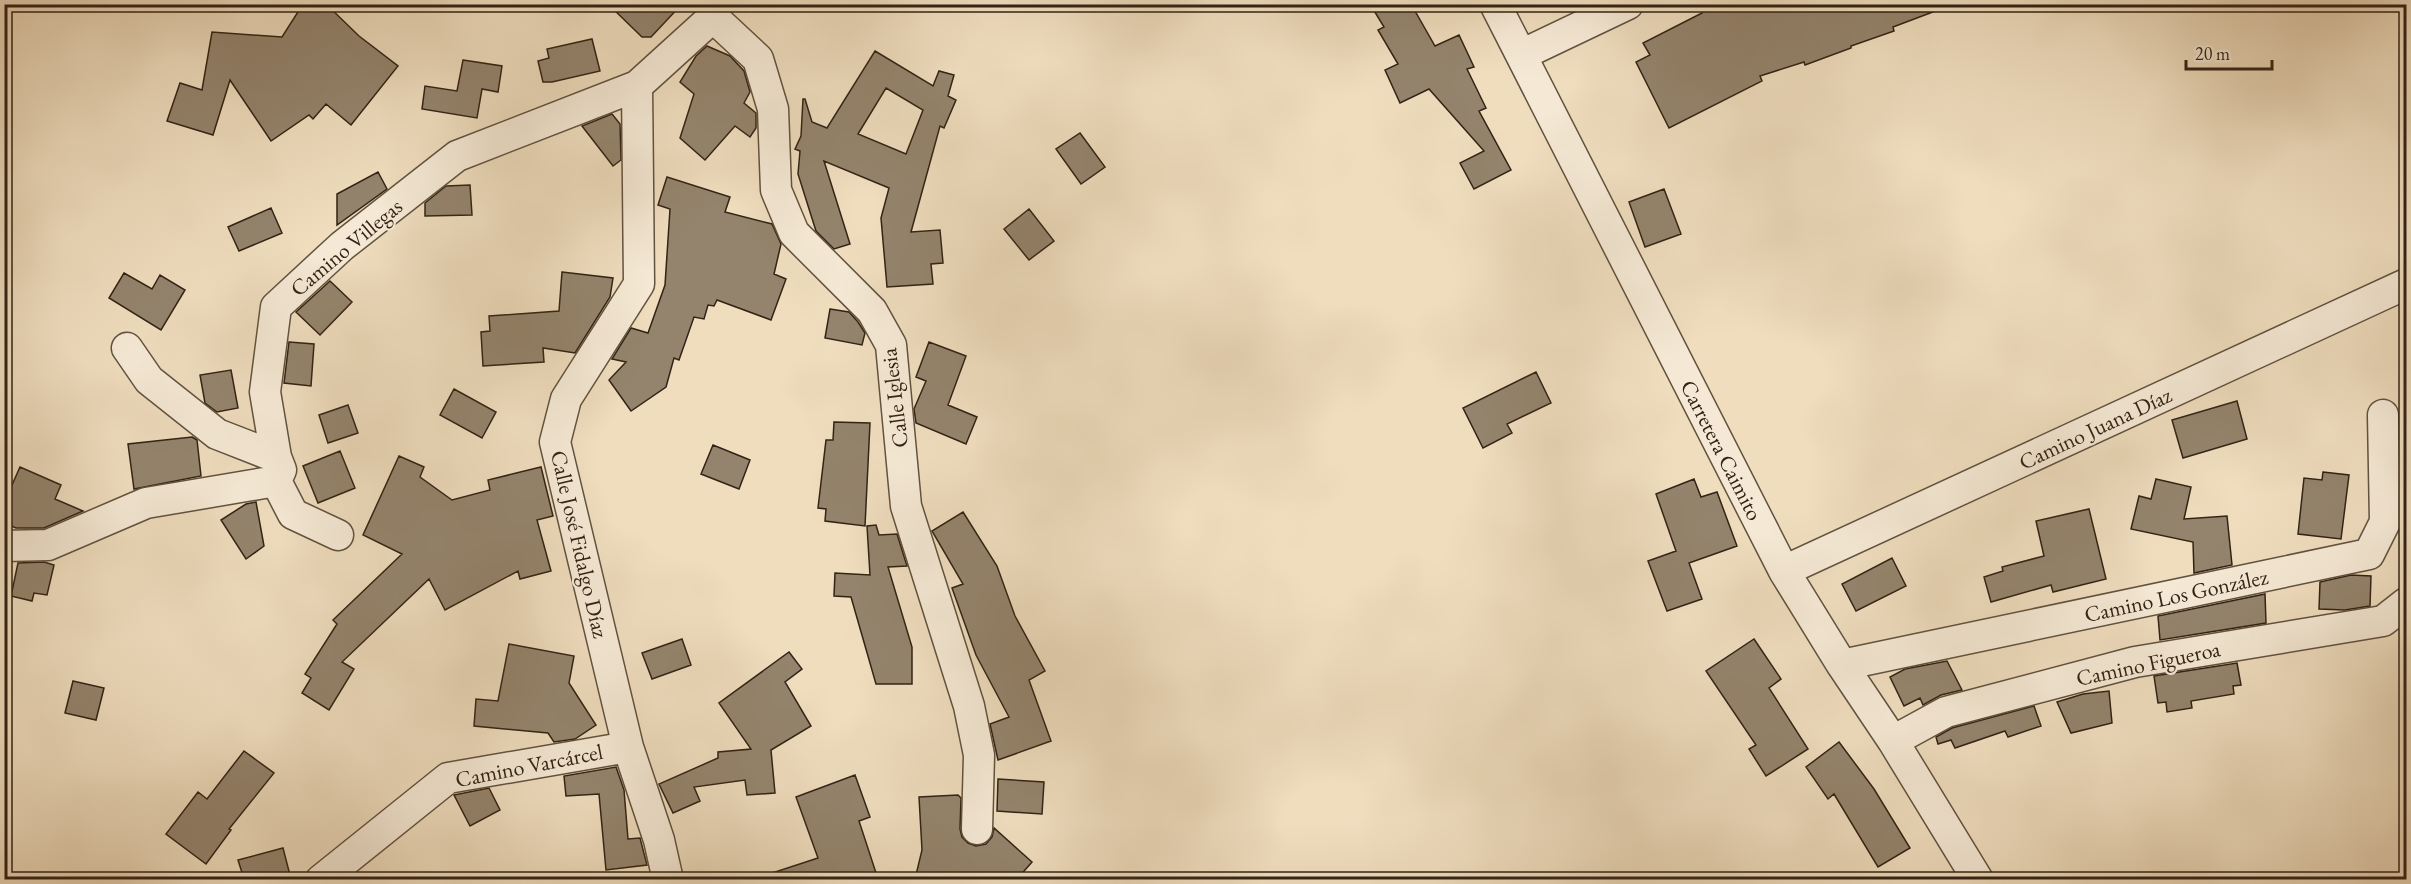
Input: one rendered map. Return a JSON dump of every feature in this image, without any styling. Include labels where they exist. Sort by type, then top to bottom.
[{"type":"street","name":"Carretera Caimito","points":[[1495,4],[1784,571],[1978,879]]},
{"type":"street","points":[[1521,55],[1628,4]]},
{"type":"street","points":[[637,86],[715,11]]},
{"type":"street","name":"Calle Iglesia","points":[[715,11],[758,59],[773,109],[776,190],[795,233],[872,311],[891,345],[906,506],[969,706],[980,755],[977,829]]},
{"type":"street","name":"Camino Villegas","points":[[338,535],[293,514],[276,469],[265,392],[276,308],[342,246],[457,156],[637,86]]},
{"type":"street","name":"Calle José Fidalgo Díaz","points":[[637,86],[639,284],[566,399],[555,442],[628,747],[659,840],[668,879]]},
{"type":"street","name":"Camino Juana Díaz","points":[[1784,571],[2406,284]]},
{"type":"street","points":[[127,348],[148,380],[217,434],[276,469]]},
{"type":"street","name":"Camino Los González","points":[[1842,665],[2369,554],[2385,522],[2383,415]]},
{"type":"street","points":[[4,546],[48,545],[146,503],[276,469]]},
{"type":"street","name":"Camino Figueroa","points":[[1893,741],[1946,712],[2135,662],[2383,621],[2406,603]]},
{"type":"street","name":"Camino Varcárcel","points":[[321,879],[448,778],[628,747]]},
{"type":"building","points":[[303,4],[326,4],[359,36],[398,66],[351,125],[326,104],[313,119],[309,115],[271,141],[230,80],[213,135],[167,121],[180,83],[202,90],[212,32],[282,37]]},
{"type":"building","points":[[608,4],[682,4],[651,37],[642,37]]},
{"type":"building","points":[[1370,4],[1411,4],[1435,46],[1459,35],[1474,67],[1467,69],[1486,108],[1479,111],[1511,170],[1474,189],[1460,163],[1484,151],[1429,89],[1400,103],[1385,70],[1398,64],[1378,30],[1384,27]]},
{"type":"building","points":[[1714,4],[1945,4],[1946,7],[1893,27],[1894,31],[1851,46],[1851,48],[1805,65],[1804,62],[1760,76],[1762,81],[1669,128],[1636,62],[1650,55],[1643,43],[1702,13],[1701,9]]},
{"type":"building","points":[[592,39],[600,71],[543,82],[538,61],[549,58],[547,49]]},
{"type":"building","points":[[707,46],[730,56],[744,71],[750,92],[744,103],[756,113],[756,128],[750,137],[735,126],[705,160],[680,138],[694,94],[680,82],[696,56]]},
{"type":"building","points":[[875,51],[933,86],[939,71],[954,75],[948,96],[956,100],[944,128],[940,126],[911,232],[940,230],[943,263],[931,264],[933,284],[887,287],[881,218],[889,188],[824,161],[850,244],[834,249],[816,231],[798,174],[800,151],[795,149],[801,136],[803,99],[805,99],[812,122],[827,128]],"holes":[[[886,88],[923,110],[906,154],[858,134]]]},
{"type":"building","points":[[463,60],[502,66],[498,92],[482,89],[477,118],[422,109],[425,86],[457,91]]},
{"type":"building","points":[[612,114],[620,124],[621,160],[613,166],[582,126]]},
{"type":"building","points":[[1080,133],[1105,167],[1081,184],[1056,149]]},
{"type":"building","points":[[378,172],[387,189],[337,225],[337,194]]},
{"type":"building","points":[[667,177],[730,197],[725,212],[772,224],[781,244],[774,274],[786,279],[771,320],[717,300],[714,306],[708,305],[704,319],[694,317],[679,360],[674,358],[666,387],[631,411],[609,380],[626,362],[612,359],[631,328],[648,333],[665,285],[670,209],[658,205]]},
{"type":"building","points":[[470,185],[472,215],[425,216],[425,203],[446,186]]},
{"type":"building","points":[[1664,189],[1681,234],[1645,247],[1629,202]]},
{"type":"building","points":[[271,208],[282,233],[239,251],[228,227]]},
{"type":"building","points":[[1029,209],[1054,241],[1029,260],[1004,229]]},
{"type":"building","points":[[562,272],[613,278],[610,297],[575,353],[543,348],[544,362],[483,366],[481,332],[490,331],[489,316],[559,311]]},
{"type":"building","points":[[124,273],[152,289],[160,275],[185,290],[161,330],[109,298]]},
{"type":"building","points":[[330,281],[352,302],[320,335],[296,312]]},
{"type":"building","points":[[830,309],[849,312],[858,322],[865,333],[862,345],[825,338]]},
{"type":"building","points":[[289,342],[314,344],[311,386],[284,383]]},
{"type":"building","points":[[929,342],[966,356],[948,405],[977,417],[966,444],[916,423],[914,409],[926,381],[916,377]]},
{"type":"building","points":[[231,370],[238,408],[217,412],[205,403],[200,375]]},
{"type":"building","points":[[1536,372],[1551,403],[1507,424],[1512,433],[1483,448],[1463,408]]},
{"type":"building","points":[[454,389],[496,412],[482,438],[440,415]]},
{"type":"building","points":[[2237,401],[2247,439],[2183,458],[2172,420]]},
{"type":"building","points":[[348,405],[358,433],[328,443],[319,415]]},
{"type":"building","points":[[834,422],[870,423],[865,526],[825,521],[826,509],[818,508],[826,440],[833,440]]},
{"type":"building","points":[[192,437],[197,440],[201,476],[134,489],[128,444]]},
{"type":"building","points":[[713,445],[750,460],[739,489],[701,474]]},
{"type":"building","points":[[340,451],[355,488],[318,503],[303,466]]},
{"type":"building","points":[[399,456],[424,467],[420,477],[452,500],[490,490],[488,480],[541,467],[553,516],[537,520],[551,571],[520,579],[518,571],[445,610],[429,579],[342,662],[354,669],[329,710],[302,693],[311,678],[305,674],[337,624],[333,620],[402,554],[363,535]]},
{"type":"building","points":[[20,467],[61,485],[55,499],[83,511],[44,528],[16,528],[4,523],[4,503]]},
{"type":"building","points":[[2323,472],[2349,475],[2341,539],[2298,534],[2304,478],[2322,480]]},
{"type":"building","points":[[1694,479],[1701,497],[1717,492],[1737,546],[1689,563],[1702,599],[1667,611],[1648,561],[1676,551],[1656,494]]},
{"type":"building","points":[[2156,479],[2191,487],[2184,519],[2227,516],[2232,565],[2194,573],[2193,542],[2131,529],[2139,496],[2151,499]]},
{"type":"building","points":[[256,502],[264,546],[246,559],[221,520],[246,504]]},
{"type":"building","points":[[2089,509],[2106,579],[2053,592],[2051,585],[1991,602],[1984,577],[2003,571],[2002,567],[2044,556],[2036,521]]},
{"type":"building","points":[[963,512],[997,566],[1015,616],[1045,671],[1029,680],[1051,741],[998,760],[990,724],[1009,717],[976,655],[952,588],[963,584],[932,531]]},
{"type":"building","points":[[876,525],[879,535],[897,534],[907,566],[888,567],[912,647],[912,684],[876,684],[851,597],[834,596],[835,573],[870,575],[867,526]]},
{"type":"building","points":[[1892,558],[1906,586],[1856,611],[1842,584]]},
{"type":"building","points":[[44,562],[54,565],[47,595],[34,593],[32,601],[11,596],[18,563]]},
{"type":"building","points":[[2351,575],[2371,576],[2370,606],[2345,610],[2319,609],[2320,582]]},
{"type":"building","points":[[2265,594],[2266,623],[2160,640],[2158,616]]},
{"type":"building","points":[[682,639],[691,665],[652,679],[642,653]]},
{"type":"building","points":[[1754,639],[1781,679],[1769,688],[1808,749],[1766,776],[1749,749],[1756,745],[1706,671]]},
{"type":"building","points":[[509,644],[574,656],[569,683],[596,725],[575,739],[554,742],[548,733],[474,726],[476,699],[498,701]]},
{"type":"building","points":[[789,652],[802,669],[785,682],[811,726],[771,750],[775,793],[747,795],[745,780],[694,787],[700,801],[673,813],[659,784],[718,758],[718,752],[751,749],[719,703]]},
{"type":"building","points":[[1947,661],[1962,690],[1941,695],[1923,705],[1920,698],[1904,706],[1890,677],[1905,669]]},
{"type":"building","points":[[2237,663],[2241,685],[2233,686],[2234,694],[2191,701],[2192,708],[2167,712],[2166,702],[2158,703],[2154,676]]},
{"type":"building","points":[[73,681],[104,688],[96,720],[65,713]]},
{"type":"building","points":[[2109,691],[2112,723],[2071,733],[2057,702],[2083,694]]},
{"type":"building","points":[[2034,706],[2041,726],[2008,737],[2005,731],[1955,748],[1951,740],[1938,744],[1936,737],[1952,728]]},
{"type":"building","points":[[1839,742],[1874,789],[1910,848],[1878,867],[1834,794],[1828,799],[1806,767]]},
{"type":"building","points":[[244,751],[274,773],[229,829],[231,830],[206,864],[166,834],[198,792],[207,799]]},
{"type":"building","points":[[616,767],[624,790],[628,839],[640,838],[647,865],[606,870],[599,794],[566,796],[564,776]]},
{"type":"building","points":[[855,775],[870,817],[859,821],[878,879],[767,879],[766,875],[818,858],[796,797]]},
{"type":"building","points":[[998,779],[1044,782],[1042,814],[997,811]]},
{"type":"building","points":[[489,788],[500,810],[470,826],[454,795]]},
{"type":"building","points":[[958,795],[961,798],[960,829],[962,837],[968,843],[976,846],[986,844],[992,837],[994,828],[1032,862],[1017,879],[915,879],[922,850],[919,797]]},
{"type":"building","points":[[283,848],[291,879],[244,879],[238,860]]}]
